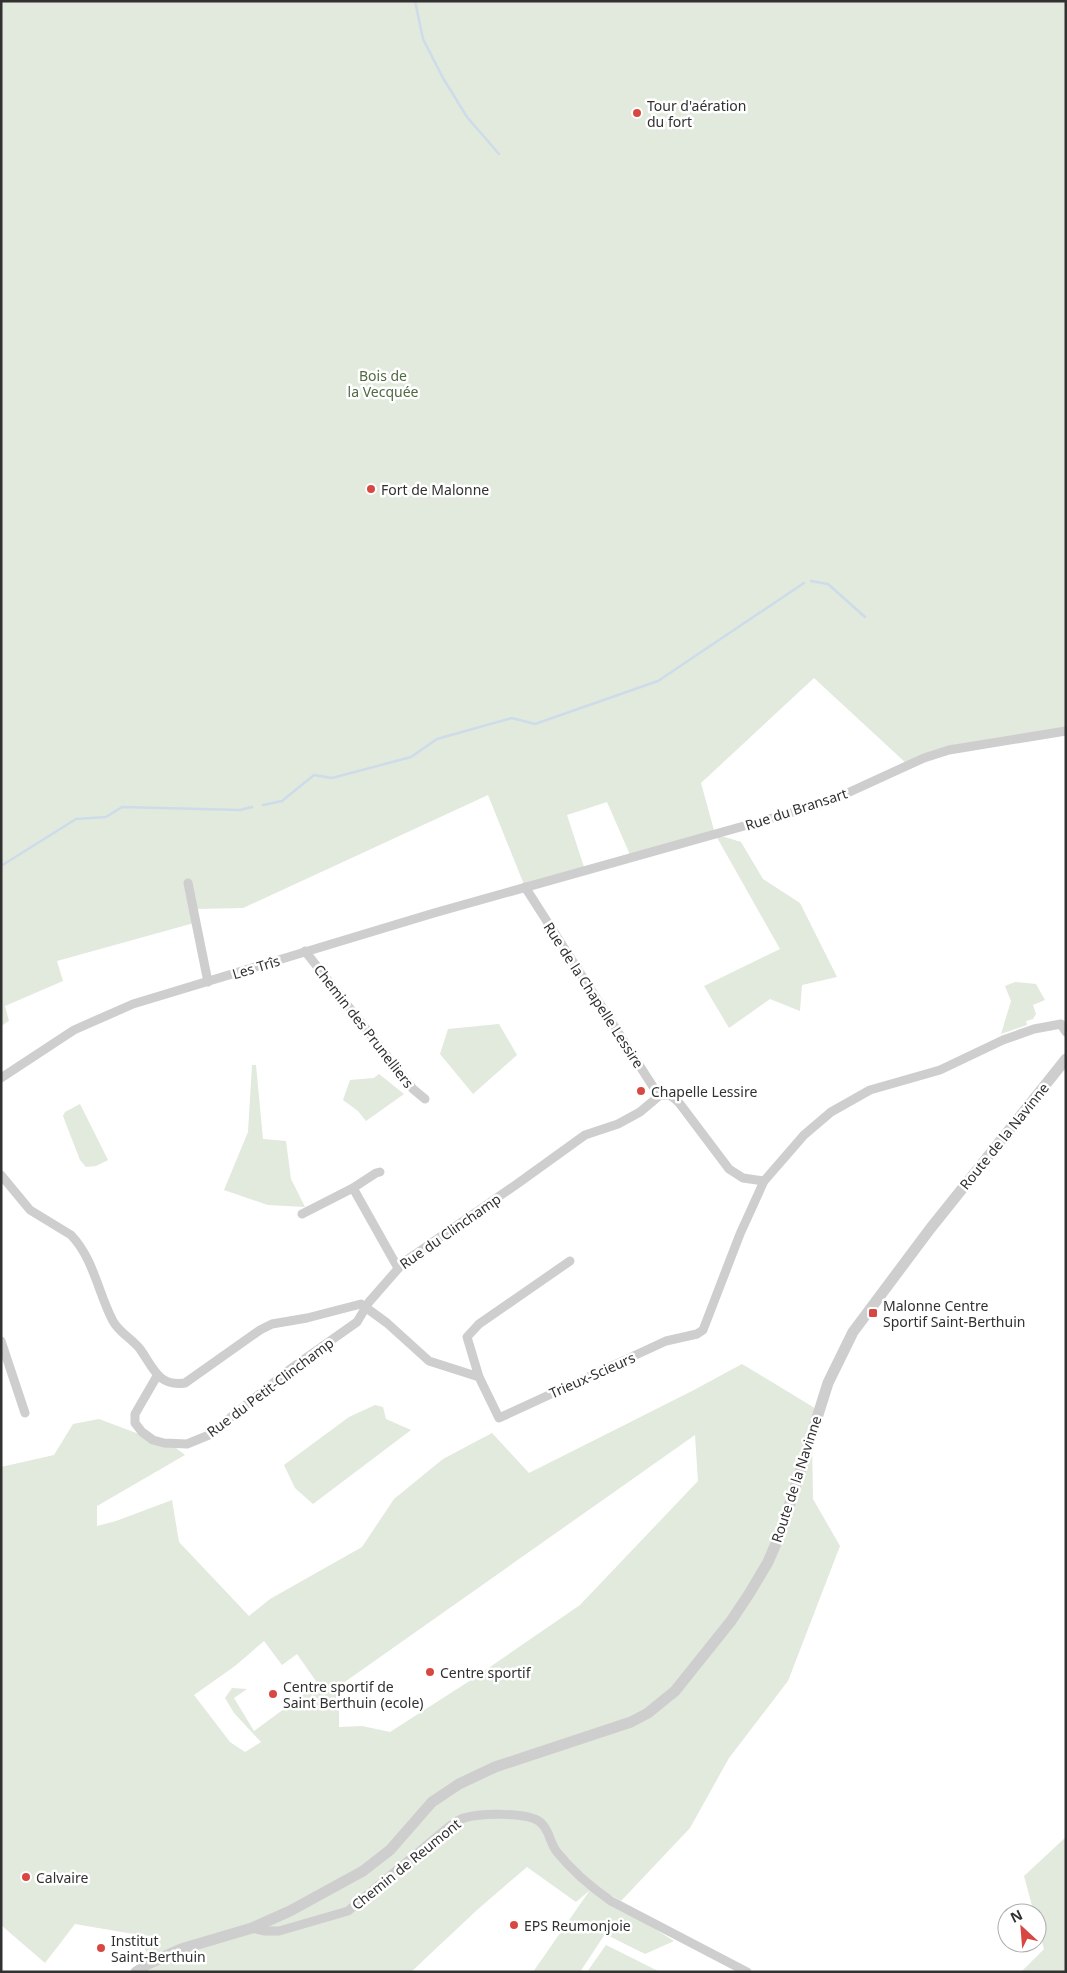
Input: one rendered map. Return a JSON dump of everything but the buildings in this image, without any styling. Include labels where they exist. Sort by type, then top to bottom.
[{"type":"street","name":"Rue du Bransart","points":[[525,888],[815,806],[924,758],[949,750],[1066,731]]},
{"type":"street","points":[[188,883],[208,982]]},
{"type":"street","name":"Les Trîs","points":[[1,1078],[57,1040],[104,1016],[133,1004],[305,951],[525,888]]},
{"type":"street","name":"Rue de la Chapelle Lessire","points":[[525,888],[659,1096]]},
{"type":"street","name":"Chemin des Prunelliers","points":[[305,951],[413,1089],[426,1099]]},
{"type":"street","points":[[659,1096],[671,1095],[680,1104],[729,1169],[743,1178],[764,1181],[804,1135],[831,1112],[854,1098],[870,1090],[940,1070],[1003,1040],[1026,1032],[1064,1026]]},
{"type":"street","name":"Route de la Navinne","points":[[136,1972],[148,1964],[181,1949],[252,1928],[290,1911],[362,1871],[390,1850],[432,1802],[459,1784],[495,1767],[631,1722],[648,1713],[675,1692],[731,1621],[768,1562],[781,1532],[828,1383],[854,1332],[930,1229],[1066,1059]]},
{"type":"street","name":"Rue du Clinchamp","points":[[366,1309],[369,1302],[404,1262],[586,1135],[618,1124],[640,1112],[659,1096]]},
{"type":"street","points":[[302,1214],[380,1172]]},
{"type":"street","points":[[2,1177],[30,1210],[72,1235],[84,1251],[115,1323],[138,1347],[157,1376],[175,1385],[185,1383],[260,1330],[276,1322],[308,1318],[361,1304],[387,1323],[429,1361],[479,1377]]},
{"type":"street","name":"Trieux-Scieurs","points":[[479,1377],[499,1418],[666,1342],[697,1334],[703,1330],[740,1234],[764,1181]]},
{"type":"street","points":[[353,1188],[398,1268]]},
{"type":"street","points":[[479,1377],[467,1337],[479,1324],[570,1261]]},
{"type":"street","name":"Rue du Petit-Clinchamp","points":[[157,1376],[136,1409],[135,1423],[146,1436],[153,1440],[164,1443],[187,1444],[209,1436],[287,1371],[351,1327],[366,1309]]},
{"type":"street","points":[[1,1341],[25,1413]]},
{"type":"street","name":"Chemin de Reumont","points":[[252,1928],[264,1931],[279,1931],[348,1911],[451,1825],[461,1819],[480,1815],[530,1816],[539,1820],[547,1828],[555,1849],[572,1869],[592,1888],[611,1902],[747,1972]]},
{"type":"green space","name":"Bois de la Vecquée","points":[[1,1],[1066,1],[1066,731],[971,745],[907,764],[814,678],[701,783],[715,834],[631,857],[607,802],[567,815],[585,870],[525,887],[488,795],[243,908],[195,909],[194,923],[57,961],[63,981],[5,1006],[9,1021],[1,1026]]},
{"type":"green space","points":[[715,834],[741,842],[763,879],[800,903],[837,977],[802,985],[800,1011],[770,999],[729,1028],[704,986],[780,949]]},
{"type":"green space","points":[[1015,982],[1036,984],[1045,1000],[1033,1005],[1036,1014],[1033,1019],[1026,1021],[1027,1025],[1001,1034],[1011,1001],[1005,986]]},
{"type":"green space","points":[[499,1024],[517,1055],[473,1094],[440,1054],[448,1029]]},
{"type":"green space","points":[[252,1065],[256,1065],[263,1139],[286,1141],[291,1179],[305,1207],[268,1205],[224,1190],[248,1132]]},
{"type":"green space","points":[[379,1074],[404,1094],[366,1121],[358,1111],[343,1100],[350,1080],[374,1078]]},
{"type":"green space","points":[[80,1104],[108,1160],[96,1166],[86,1167],[80,1160],[63,1116],[65,1112]]},
{"type":"green space","points":[[742,1364],[818,1410],[812,1442],[813,1499],[840,1546],[788,1681],[729,1758],[690,1828],[621,1901],[593,1885],[611,1901],[674,1941],[645,1954],[605,1934],[580,1972],[533,1972],[590,1890],[576,1902],[527,1867],[477,1910],[411,1972],[141,1972],[150,1960],[139,1935],[75,1924],[45,1963],[1,1925],[1,1467],[54,1455],[73,1424],[99,1419],[176,1448],[185,1455],[97,1506],[97,1526],[172,1500],[179,1542],[249,1616],[270,1599],[362,1547],[394,1499],[443,1459],[492,1433],[529,1473]],"holes":[[[695,1435],[698,1481],[580,1605],[471,1680],[390,1732],[362,1726],[339,1727],[339,1686]],[[264,1641],[282,1665],[297,1654],[318,1684],[254,1731],[234,1698],[247,1689],[232,1688],[225,1698],[234,1713],[261,1742],[245,1752],[230,1742],[194,1695],[235,1666]]]},
{"type":"green space","points":[[375,1405],[383,1407],[386,1419],[411,1430],[313,1504],[295,1488],[284,1465],[349,1417]]},
{"type":"green space","points":[[1066,1837],[1066,1972],[1021,1972],[1040,1953],[1047,1953],[1047,1903],[1031,1903],[1024,1876]]},
{"type":"green space","points":[[606,1945],[658,1971],[587,1972]]},
{"type":"waterway","points":[[415,1],[423,39],[443,78],[467,117],[499,154]]},
{"type":"waterway","points":[[811,581],[828,584],[865,617]]},
{"type":"waterway","points":[[263,805],[282,801],[314,775],[332,778],[411,757],[437,739],[512,718],[535,724],[658,681],[804,583]]},
{"type":"waterway","points":[[1,866],[76,819],[106,817],[122,807],[240,810],[252,807]]},
{"type":"place","name":"Tour d'aération du fort","points":[[637,113]]},
{"type":"place","name":"Fort de Malonne","points":[[371,489]]},
{"type":"place","name":"Chapelle Lessire","points":[[641,1091]]},
{"type":"place","name":"Malonne Centre Sportif Saint-Berthuin","points":[[873,1313]]},
{"type":"place","name":"Centre sportif","points":[[430,1672]]},
{"type":"place","name":"Centre sportif de Saint Berthuin (ecole)","points":[[273,1694]]},
{"type":"place","name":"Calvaire","points":[[26,1877]]},
{"type":"place","name":"EPS Reumonjoie","points":[[514,1925]]},
{"type":"place","name":"Institut Saint-Berthuin","points":[[101,1948]]}]
